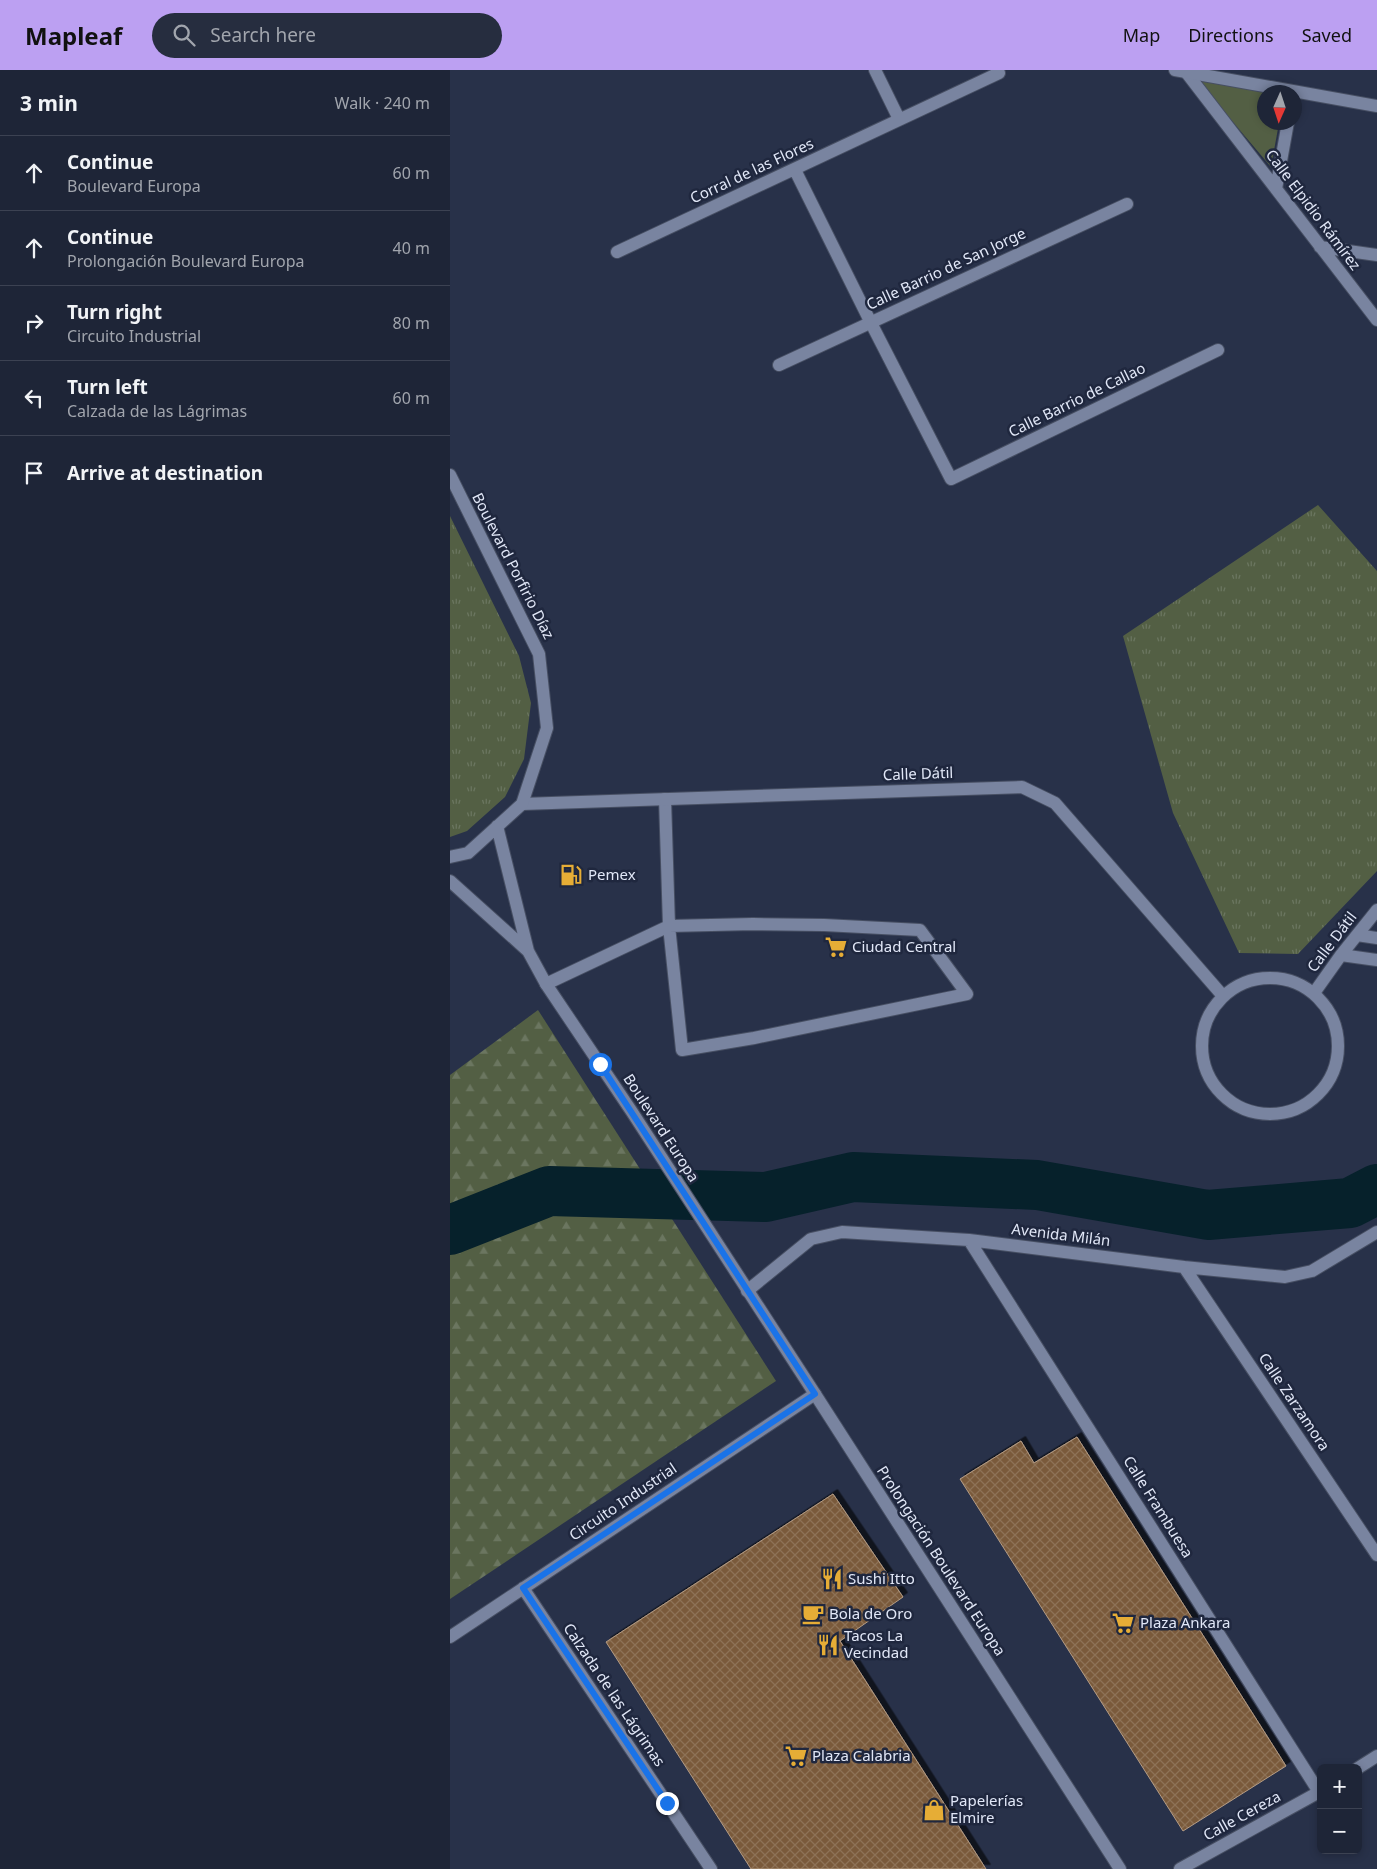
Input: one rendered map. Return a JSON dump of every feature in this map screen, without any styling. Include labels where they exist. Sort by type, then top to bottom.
[{"type":"street","points":[[875,70],[899,119]]},
{"type":"street","points":[[1181,71],[1257,85]]},
{"type":"street","name":"Calle Elpidio Rámírez","points":[[1181,71],[1276,189],[1377,320]]},
{"type":"street","name":"Corral de las Flores","points":[[617,252],[999,73]]},
{"type":"street","points":[[1302,93],[1377,106]]},
{"type":"street","points":[[1276,189],[1287,130]]},
{"type":"street","points":[[795,170],[870,321]]},
{"type":"street","name":"Calle Barrio de San Jorge","points":[[779,365],[870,321],[1127,204]]},
{"type":"street","points":[[1320,247],[1377,254]]},
{"type":"street","name":"Calle Barrio de Callao","points":[[870,321],[951,479],[1218,350]]},
{"type":"street","name":"Boulevard Porfirio Díaz","points":[[450,476],[539,654],[547,728],[522,804]]},
{"type":"street","name":"Calle Dátil","points":[[522,804],[1022,787],[1056,803],[1223,996]]},
{"type":"street","points":[[546,984],[669,926],[824,925],[920,930],[967,994],[762,1036],[682,1050],[669,926],[665,799]]},
{"type":"street","points":[[450,857],[468,853],[522,804]]},
{"type":"street","name":"Boulevard Europa","points":[[497,826],[528,951],[546,984],[632,1112],[734,1271]]},
{"type":"street","name":"Boulevard Europa","points":[[450,881],[528,951]]},
{"type":"street","name":"Calle Dátil","points":[[1314,994],[1341,955],[1377,910]]},
{"type":"street","points":[[1357,935],[1377,938]]},
{"type":"street","points":[[1341,955],[1377,960]]},
{"type":"street","name":"Calle Dátil","points":[[1258,978],[1278,978],[1297,983],[1314,994],[1330,1011],[1338,1034],[1338,1058],[1330,1080],[1315,1098],[1295,1111],[1272,1115],[1248,1111],[1227,1100],[1211,1082],[1202,1060],[1201,1036],[1208,1014],[1223,996],[1240,984],[1258,978]]},
{"type":"street","name":"Avenida Milán","points":[[747,1291],[811,1239],[842,1232],[969,1240],[1184,1267],[1285,1277],[1312,1271],[1377,1232]]},
{"type":"street","name":"Calle Frambuesa","points":[[969,1240],[1317,1787]]},
{"type":"street","name":"Calle Zarzamora","points":[[1184,1267],[1377,1555]]},
{"type":"street","name":"Prolongación Boulevard Europa","points":[[734,1271],[1120,1869]]},
{"type":"street","name":"Circuito Industrial","points":[[450,1637],[815,1394]]},
{"type":"street","name":"Calzada de las Lágrimas","points":[[523,1588],[711,1869]]},
{"type":"street","points":[[1362,1765],[1377,1756]]},
{"type":"street","name":"Calle Cereza","points":[[1180,1869],[1317,1794]]},
{"type":"green space","points":[[1194,76],[1257,89],[1257,130],[1278,130],[1271,167]]},
{"type":"green space","points":[[1318,505],[1377,571],[1377,871],[1298,954],[1239,953],[1173,813],[1123,636]]},
{"type":"green space","points":[[450,516],[519,656],[531,703],[524,759],[505,797],[467,831],[450,837]]},
{"type":"green space","points":[[538,1010],[776,1381],[450,1599],[450,1075]]},
{"type":"building","name":"Plaza Ankara","points":[[1077,1437],[1286,1766],[1183,1831],[960,1479],[1021,1441],[1034,1463]]},
{"type":"building","name":"Plaza Calabria","points":[[833,1494],[903,1597],[840,1641],[986,1869],[751,1869],[606,1642]]},
{"type":"waterway","points":[[450,1230],[549,1191],[766,1197],[853,1177],[1037,1185],[1208,1215],[1350,1203],[1377,1189]]},
{"type":"place","name":"Pemex","points":[[571,875]]},
{"type":"place","name":"Ciudad Central","points":[[836,947]]},
{"type":"place","name":"Sushi Itto","points":[[832,1579]]},
{"type":"place","name":"Bola de Oro","points":[[813,1614]]},
{"type":"place","name":"Plaza Ankara","points":[[1123,1623]]},
{"type":"place","name":"Tacos La Vecindad","points":[[828,1645]]},
{"type":"place","name":"Plaza Calabria","points":[[796,1756]]},
{"type":"place","name":"Papelerías Elmire","points":[[934,1810]]},
{"type":"route","points":[[600,1064],[815,1394],[523,1588],[667,1803]]}]
